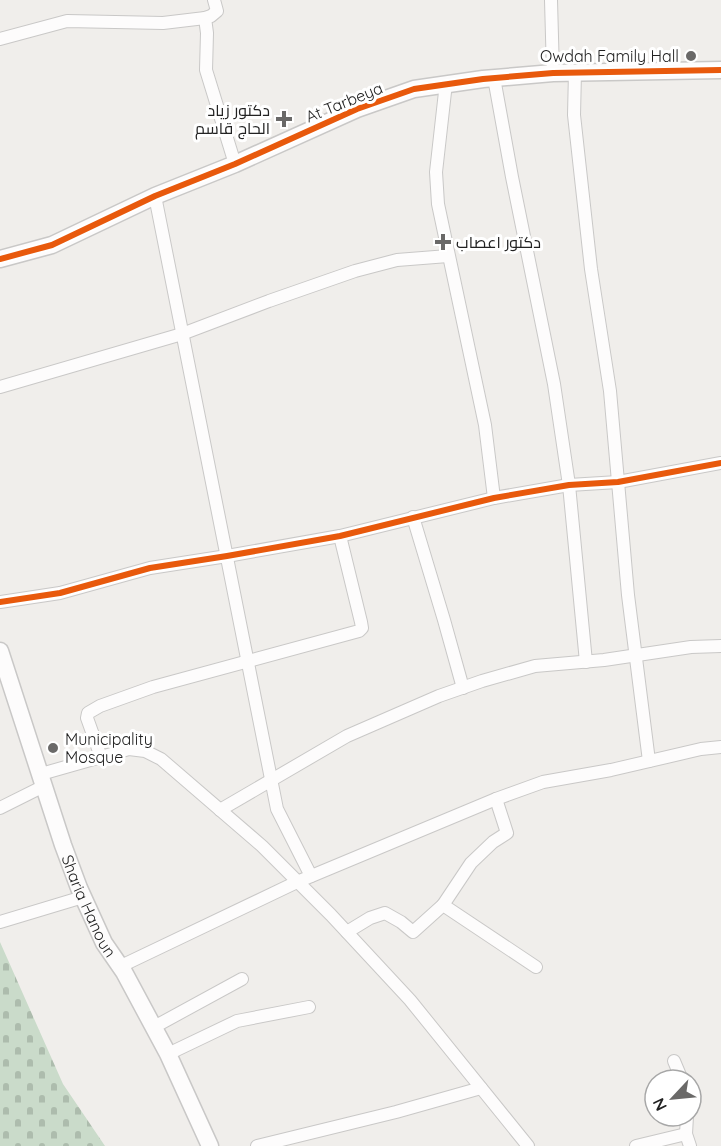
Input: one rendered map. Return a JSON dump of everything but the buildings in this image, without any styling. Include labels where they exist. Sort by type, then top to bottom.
[{"type":"street","points":[[0,39],[68,21],[163,23],[205,18],[217,11],[214,0]]},
{"type":"street","points":[[551,0],[553,73]]},
{"type":"street","points":[[205,18],[206,70],[235,164]]},
{"type":"street","name":"At Tarbeya","points":[[0,259],[52,245],[155,196],[235,164],[357,109],[414,89],[446,83],[553,73],[721,70]]},
{"type":"street","points":[[575,72],[574,115],[591,269],[610,391],[628,596],[649,761]]},
{"type":"street","points":[[494,78],[554,384],[569,485],[586,662]]},
{"type":"street","points":[[446,83],[436,188],[448,256],[485,425],[494,498]]},
{"type":"street","points":[[155,196],[280,817],[310,876]]},
{"type":"street","points":[[0,387],[182,334],[355,271],[397,260],[448,256]]},
{"type":"street","points":[[0,602],[60,592],[150,568],[340,536],[494,498],[569,485],[618,482],[721,463]]},
{"type":"street","points":[[413,517],[462,688]]},
{"type":"street","points":[[101,757],[87,722],[88,713],[100,706],[153,687],[359,631],[362,628],[340,536]]},
{"type":"street","points":[[220,810],[347,736],[462,688],[535,666],[586,662],[691,646],[721,646]]},
{"type":"street","name":"Sharia Hanoun","points":[[0,651],[83,897],[104,943],[168,1054],[210,1146]]},
{"type":"street","points":[[119,967],[310,876],[495,799],[543,782],[611,770],[701,749],[721,747]]},
{"type":"street","points":[[0,808],[42,780],[101,757],[129,749],[145,751],[161,759],[262,846],[347,932],[410,1000],[528,1146]]},
{"type":"street","points":[[347,932],[370,918],[385,913],[402,922],[413,932],[443,905],[471,862],[507,833],[495,799]]},
{"type":"street","points":[[0,922],[83,897]]},
{"type":"street","points":[[443,905],[536,966]]},
{"type":"street","points":[[154,1027],[242,979]]},
{"type":"street","points":[[168,1054],[237,1021],[309,1007]]},
{"type":"street","points":[[674,1061],[677,1068]]},
{"type":"street","points":[[257,1146],[396,1112],[481,1088]]},
{"type":"street","points":[[636,1146],[688,1140]]},
{"type":"green space","points":[[0,942],[63,1084],[105,1146],[0,1146]]},
{"type":"cycle path","points":[[0,259],[52,245],[155,196],[235,164],[357,109],[414,89],[483,79],[553,73],[721,70]]},
{"type":"cycle path","points":[[0,602],[60,593],[150,568],[340,536],[494,498],[569,485],[618,482],[721,463]]},
{"type":"place","name":"Owdah Family Hall","points":[[691,56]]},
{"type":"place","name":"دكتور زياد الحاج قاسم","points":[[284,119]]},
{"type":"place","name":"دكتور اعصاب","points":[[443,242]]},
{"type":"place","name":"Municipality Mosque","points":[[53,748]]}]
